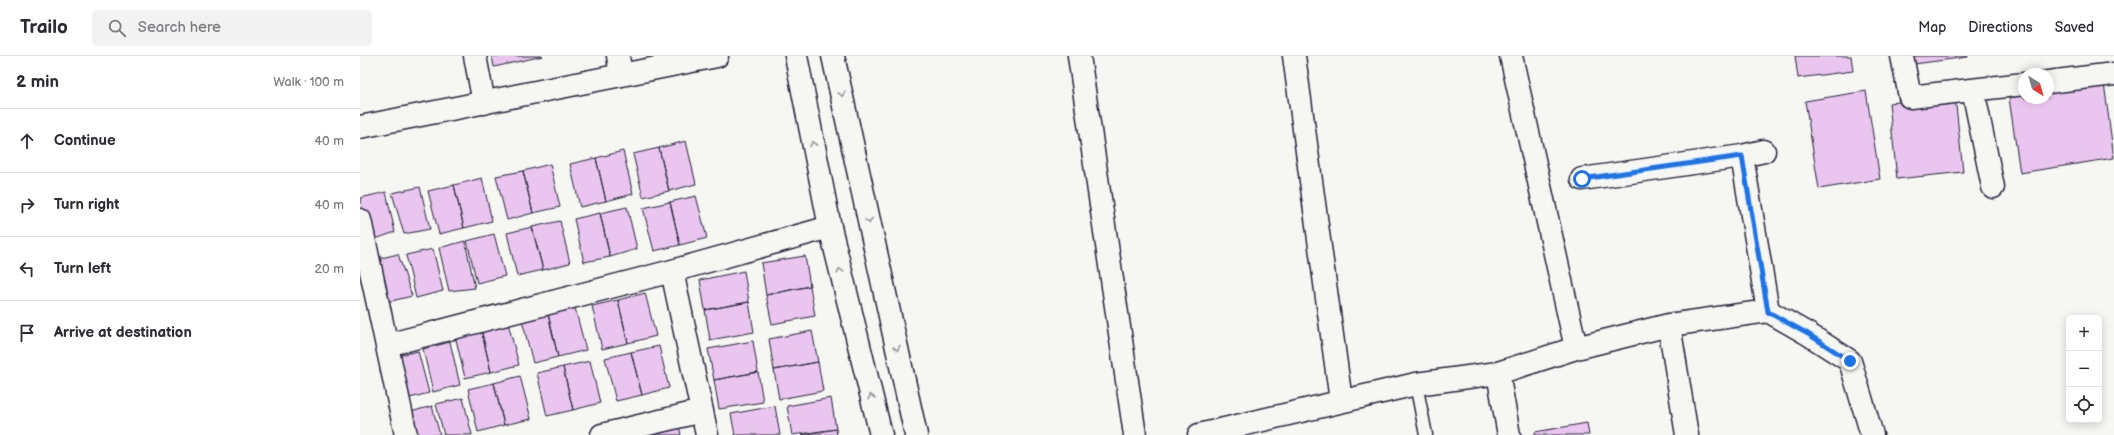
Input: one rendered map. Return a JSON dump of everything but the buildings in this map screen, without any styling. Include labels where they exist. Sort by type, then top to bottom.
[{"type":"street","points":[[475,56],[484,103]]},
{"type":"street","points":[[360,127],[484,103],[619,66],[717,56]]},
{"type":"street","points":[[796,56],[830,227],[881,435]]},
{"type":"street","points":[[833,56],[916,435]]},
{"type":"street","points":[[1080,56],[1135,435]]},
{"type":"street","points":[[1294,56],[1341,402]]},
{"type":"street","points":[[1511,56],[1576,348]]},
{"type":"street","points":[[1902,56],[1910,97],[2018,85]]},
{"type":"street","points":[[2054,81],[2114,74]]},
{"type":"street","points":[[1973,90],[1993,187]]},
{"type":"street","points":[[1582,179],[1742,156],[1764,151]]},
{"type":"street","points":[[1742,156],[1768,312]]},
{"type":"street","points":[[360,220],[406,435]]},
{"type":"street","points":[[386,345],[672,271],[803,236],[830,227]]},
{"type":"street","points":[[672,271],[707,435]]},
{"type":"street","points":[[1200,435],[1416,384],[1498,373],[1576,348],[1669,325],[1768,312],[1808,334],[1850,361],[1872,435]]},
{"type":"street","points":[[1669,325],[1687,435]]},
{"type":"street","points":[[1498,373],[1509,435]]},
{"type":"street","points":[[602,435],[702,411]]},
{"type":"lane","points":[[1416,384],[1426,435]]},
{"type":"route","points":[[1582,179],[1742,156],[1768,312],[1808,334],[1850,361]]}]
